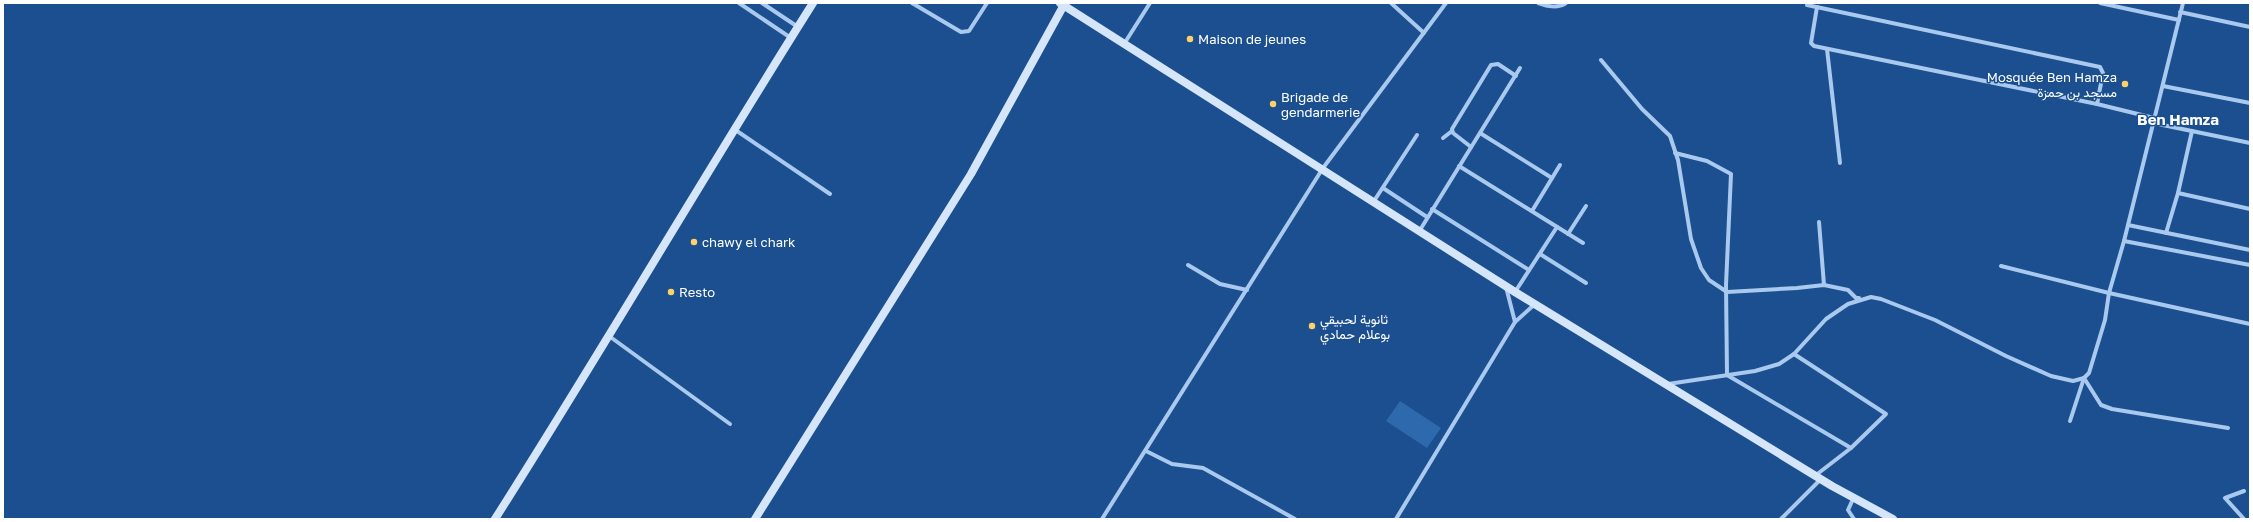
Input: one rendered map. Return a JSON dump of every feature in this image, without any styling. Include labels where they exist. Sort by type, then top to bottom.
[{"type":"main road","points":[[495,519],[813,3]]},
{"type":"main road","points":[[755,519],[971,174],[1063,4],[1124,44],[1323,168],[1515,292],[1854,499],[1893,519]]},
{"type":"street","points":[[739,3],[791,38]]},
{"type":"street","points":[[762,3],[798,26]]},
{"type":"street","points":[[912,3],[961,32],[969,31],[987,3]]},
{"type":"street","points":[[1124,44],[1150,3]]},
{"type":"street","points":[[1391,3],[1424,33]]},
{"type":"street","points":[[1102,519],[1323,168],[1446,3]]},
{"type":"street","points":[[1538,3],[1550,7],[1562,6],[1566,3]]},
{"type":"street","points":[[2100,3],[2178,20]]},
{"type":"street","points":[[2070,421],[2084,378],[2089,373],[2105,320],[2109,293],[2124,241],[2183,3]]},
{"type":"street","points":[[1807,5],[2100,67],[2103,73],[2097,104]]},
{"type":"street","points":[[1817,7],[1811,42],[1814,46],[2097,104],[2192,131],[2250,143]]},
{"type":"street","points":[[2180,12],[2250,26]]},
{"type":"street","points":[[1827,49],[1840,163]]},
{"type":"street","points":[[1601,60],[1642,109],[1670,136],[1675,153],[1690,239],[1701,268],[1709,280],[1727,292],[1824,285],[1848,290],[1856,298],[1881,299],[1935,320],[2006,356],[2050,376],[2073,381],[2084,378]]},
{"type":"street","points":[[1443,138],[1452,131],[1492,64],[1500,64],[1516,76]]},
{"type":"street","points":[[1420,230],[1520,68]]},
{"type":"street","points":[[2163,86],[2250,103]]},
{"type":"street","points":[[734,129],[830,194]]},
{"type":"street","points":[[1452,131],[1471,147]]},
{"type":"street","points":[[2166,233],[2178,193],[2192,131]]},
{"type":"street","points":[[1480,132],[1552,178]]},
{"type":"street","points":[[1374,201],[1417,135]]},
{"type":"street","points":[[1675,153],[1707,161],[1731,174],[1727,292],[1727,375]]},
{"type":"street","points":[[1532,211],[1560,165]]},
{"type":"street","points":[[1459,166],[1583,243]]},
{"type":"street","points":[[1383,188],[1427,217]]},
{"type":"street","points":[[2178,193],[2250,209]]},
{"type":"street","points":[[1568,234],[1586,206]]},
{"type":"street","points":[[1432,209],[1529,270]]},
{"type":"street","points":[[1819,222],[1824,285]]},
{"type":"street","points":[[2128,225],[2250,250]]},
{"type":"street","points":[[1515,292],[1557,227]]},
{"type":"street","points":[[2124,241],[2250,265]]},
{"type":"street","points":[[1540,254],[1586,284]]},
{"type":"street","points":[[1188,265],[1220,284],[1247,290]]},
{"type":"street","points":[[2000,266],[2109,293],[2250,324]]},
{"type":"street","points":[[1506,286],[1515,322]]},
{"type":"street","points":[[1667,385],[1755,371],[1779,364],[1794,354],[1826,319],[1848,304],[1861,298]]},
{"type":"street","points":[[1396,519],[1515,322],[1535,304]]},
{"type":"street","points":[[609,336],[730,424]]},
{"type":"street","points":[[1780,519],[1818,477],[1852,448],[1886,414],[1794,354]]},
{"type":"street","points":[[1727,375],[1852,448]]},
{"type":"street","points":[[2084,378],[2101,405],[2112,409],[2228,428]]},
{"type":"street","points":[[1146,451],[1172,464],[1203,468],[1295,519]]},
{"type":"street","points":[[2244,491],[2225,498],[2244,519]]},
{"type":"street","points":[[1854,499],[1848,510],[1854,519]]},
{"type":"shaded area","points":[[1400,401],[1441,428],[1427,448],[1386,421]]},
{"type":"place","name":"Maison de jeunes","points":[[1190,39]]},
{"type":"place","name":"Mosquée Ben Hamza مسجد بن حمزة","points":[[2125,84]]},
{"type":"place","name":"Brigade de gendarmerie","points":[[1273,104]]},
{"type":"place","name":"chawy el chark","points":[[694,242]]},
{"type":"place","name":"Resto","points":[[671,292]]},
{"type":"place","name":"ثانوية لحبيقي بوعلام حمادي","points":[[1312,326]]},
{"type":"district","name":"Ben Hamza","points":[[2178,119]]}]
